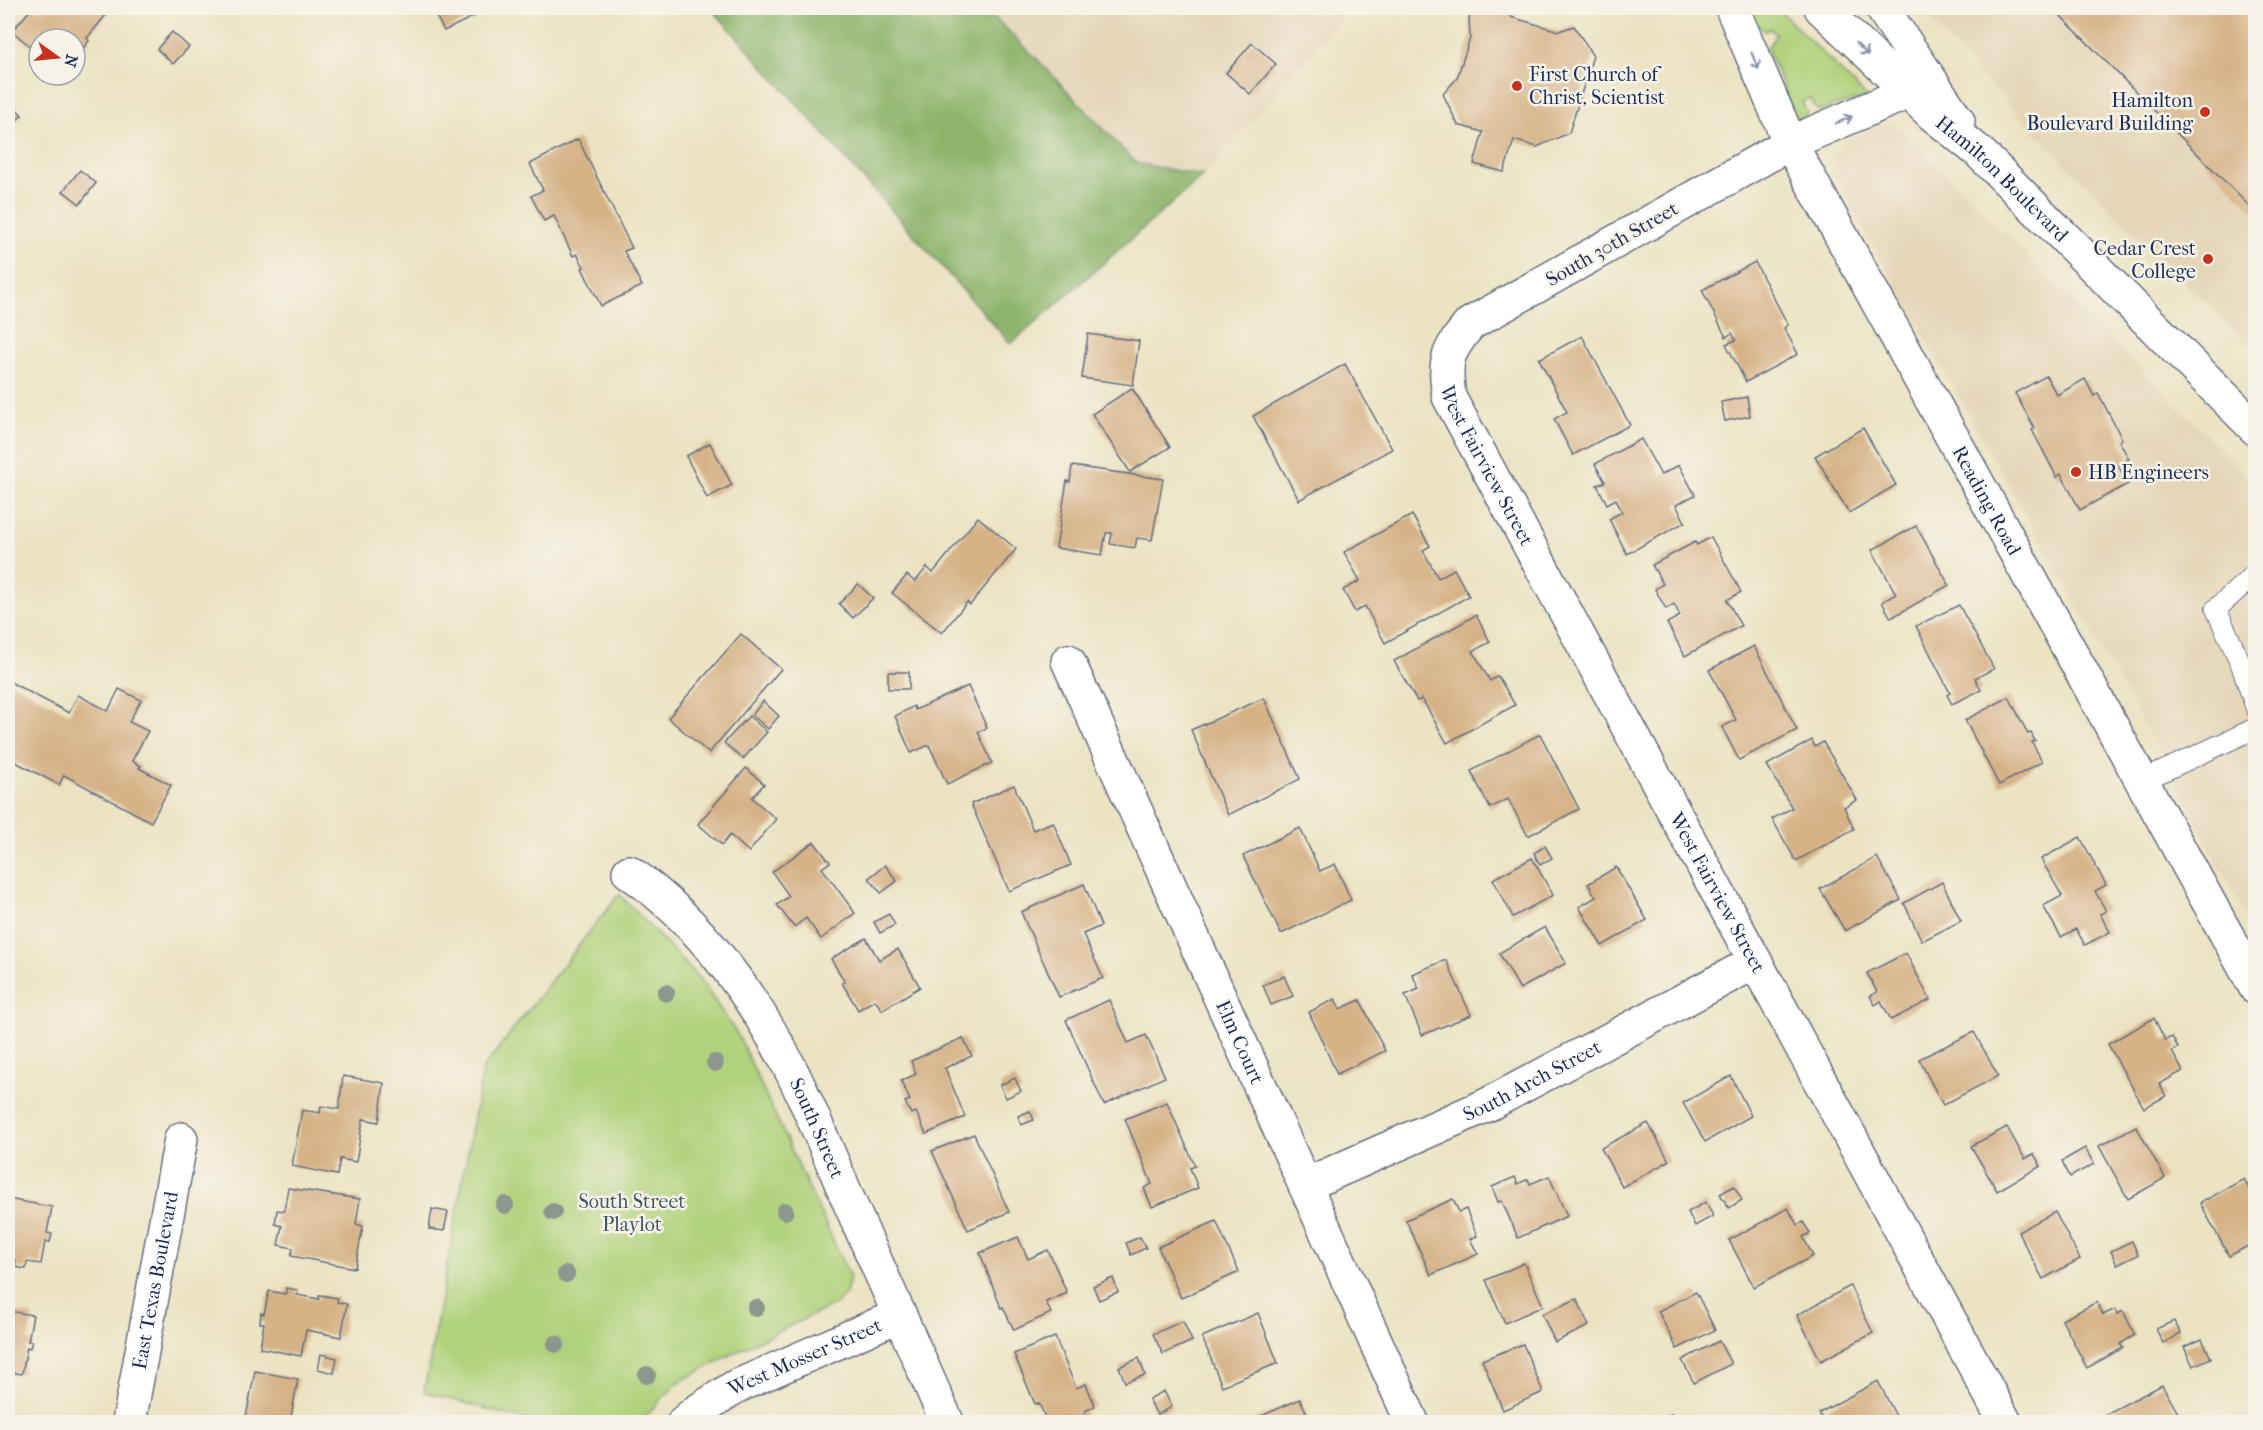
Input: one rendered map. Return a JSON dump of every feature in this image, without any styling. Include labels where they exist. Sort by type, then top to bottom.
[{"type":"street","name":"Reading Road","points":[[1732,8],[1790,143],[2256,988]]},
{"type":"street","name":"Hamilton Boulevard","points":[[1821,8],[1933,115],[1979,152],[2256,429]]},
{"type":"street","points":[[1882,8],[1979,152]]},
{"type":"street","name":"South 30th Street","points":[[1448,359],[1454,344],[1470,324],[1790,143],[1908,92]]},
{"type":"street","name":"West Fairview Street","points":[[1448,359],[1446,370],[1449,397],[2005,1422]]},
{"type":"street","name":"Elm Court","points":[[1068,662],[1413,1422]]},
{"type":"street","name":"South Street","points":[[629,872],[680,913],[723,963],[761,1017],[793,1074],[947,1422]]},
{"type":"street","name":"South Arch Street","points":[[1305,1185],[1486,1106],[1755,962]]},
{"type":"street","name":"East Texas Boulevard","points":[[129,1422],[181,1139]]},
{"type":"street","name":"West Mosser Street","points":[[684,1422],[735,1387],[900,1316]]},
{"type":"lane","points":[[2256,573],[2216,609],[2241,664],[2256,708]]},
{"type":"lane","points":[[2142,781],[2256,728]]},
{"type":"shaded area","points":[[985,8],[1350,8],[1203,176],[1136,164],[1037,59]]},
{"type":"shaded area","name":"Cedar Crest College","points":[[1922,8],[2255,8],[2255,352],[2067,166],[1942,34]]},
{"type":"shaded area","points":[[1891,125],[1902,130],[2255,484],[2255,933],[2154,742],[1832,172],[1834,155],[1843,144],[1878,126]]},
{"type":"green space","points":[[711,8],[985,8],[1136,163],[1203,176],[1011,344]]},
{"type":"green space","points":[[1751,8],[1777,8],[1868,98],[1829,107],[1823,111],[1817,110],[1810,98],[1802,102],[1807,112],[1805,118],[1796,119],[1767,48],[1776,35],[1770,28],[1766,31],[1757,27]]},
{"type":"green space","name":"South Street Playlot","points":[[619,894],[700,979],[739,1037],[850,1277],[846,1294],[836,1304],[743,1348],[677,1383],[640,1422],[534,1422],[424,1392],[483,1068]]},
{"type":"building","points":[[32,8],[43,10],[45,8],[111,9],[87,38],[87,27],[27,27],[27,44],[12,31]]},
{"type":"building","points":[[432,8],[486,8],[487,10],[444,31]]},
{"type":"building","name":"First Church of Christ, Scientist","points":[[1487,8],[1501,8],[1511,17],[1559,31],[1574,26],[1593,56],[1569,133],[1537,147],[1514,140],[1504,172],[1474,164],[1483,132],[1458,125],[1443,94],[1457,78],[1470,38],[1469,17]]},
{"type":"building","name":"Hamilton Boulevard Building","points":[[2058,8],[2256,8],[2256,213],[2055,10]]},
{"type":"building","points":[[172,32],[189,47],[173,64],[157,49]]},
{"type":"building","points":[[1252,43],[1276,64],[1250,94],[1226,73]]},
{"type":"building","points":[[8,100],[22,115],[8,129]]},
{"type":"building","points":[[578,139],[632,248],[624,251],[642,286],[601,306],[582,268],[584,267],[577,254],[573,256],[554,216],[544,221],[531,196],[543,190],[530,164]]},
{"type":"building","points":[[80,170],[96,183],[80,204],[63,191]]},
{"type":"building","points":[[1755,262],[1788,325],[1784,328],[1798,354],[1746,382],[1726,344],[1736,340],[1732,333],[1726,337],[1702,290]]},
{"type":"building","points":[[1088,334],[1139,341],[1133,385],[1082,378]]},
{"type":"building","points":[[1582,336],[1630,425],[1573,455],[1554,419],[1567,412],[1539,359]]},
{"type":"building","points":[[1345,364],[1392,449],[1299,500],[1253,416]]},
{"type":"building","points":[[2046,376],[2057,395],[2085,379],[2094,396],[2098,393],[2122,439],[2119,441],[2129,459],[2118,465],[2128,484],[2080,510],[2061,474],[2057,477],[2015,393]]},
{"type":"building","points":[[1132,388],[1170,447],[1130,472],[1092,414]]},
{"type":"building","points":[[1747,397],[1750,416],[1725,421],[1721,402]]},
{"type":"building","points":[[1863,428],[1896,485],[1849,513],[1815,456]]},
{"type":"building","points":[[1641,439],[1661,475],[1679,465],[1695,495],[1676,505],[1685,522],[1627,554],[1609,519],[1622,512],[1616,499],[1607,504],[1597,485],[1605,482],[1595,464]]},
{"type":"building","points":[[710,443],[732,485],[707,498],[686,456]]},
{"type":"building","points":[[1072,466],[1163,479],[1152,540],[1137,538],[1135,548],[1110,544],[1112,533],[1106,533],[1102,555],[1056,548],[1067,481],[1070,482]]},
{"type":"building","points":[[1412,515],[1430,546],[1423,550],[1438,578],[1454,569],[1469,596],[1385,643],[1365,606],[1355,612],[1343,590],[1360,581],[1344,552]]},
{"type":"building","points":[[978,517],[1016,549],[970,605],[967,602],[942,633],[892,593],[907,575],[915,582],[927,567],[933,573]]},
{"type":"building","points":[[1916,526],[1949,585],[1891,618],[1882,602],[1896,594],[1872,550]]},
{"type":"building","points":[[1711,537],[1741,592],[1727,600],[1741,626],[1685,656],[1667,623],[1680,616],[1674,604],[1666,609],[1655,589],[1663,584],[1652,565],[1695,542],[1697,545]]},
{"type":"building","points":[[858,584],[873,598],[853,618],[839,604]]},
{"type":"building","points":[[1959,605],[1994,669],[1975,678],[1981,690],[1952,704],[1947,695],[1950,693],[1916,626]]},
{"type":"building","points":[[1476,615],[1490,642],[1473,651],[1490,681],[1498,676],[1515,705],[1447,743],[1422,699],[1417,701],[1394,661]]},
{"type":"building","points":[[741,634],[781,669],[709,753],[668,718]]},
{"type":"building","points":[[1754,646],[1797,730],[1739,760],[1722,727],[1736,720],[1709,670]]},
{"type":"building","points":[[888,672],[909,672],[909,689],[888,689]]},
{"type":"building","points":[[8,681],[69,713],[78,695],[108,711],[119,689],[141,700],[129,722],[148,731],[132,761],[141,766],[139,768],[171,785],[151,822],[64,775],[59,785],[8,758]]},
{"type":"building","points":[[968,686],[987,728],[978,732],[992,763],[947,784],[929,745],[911,753],[895,716],[914,706],[915,710]]},
{"type":"building","points":[[2009,697],[2028,734],[2031,733],[2035,741],[2032,742],[2042,762],[1999,785],[1965,720]]},
{"type":"building","points":[[1264,698],[1300,779],[1228,815],[1191,730]]},
{"type":"building","points":[[763,701],[779,716],[768,729],[752,715]]},
{"type":"building","points":[[749,716],[767,732],[743,759],[724,743]]},
{"type":"building","points":[[1540,734],[1579,809],[1528,836],[1508,799],[1490,808],[1471,771]]},
{"type":"building","points":[[1812,740],[1815,747],[1823,742],[1857,800],[1844,807],[1854,829],[1796,861],[1772,819],[1792,808],[1767,765]]},
{"type":"building","points":[[746,768],[764,784],[752,798],[776,819],[749,852],[730,835],[722,845],[698,824]]},
{"type":"building","points":[[1014,785],[1033,830],[1053,822],[1071,865],[1009,891],[971,804]]},
{"type":"building","points":[[1300,828],[1320,871],[1335,864],[1351,900],[1281,934],[1243,856]]},
{"type":"building","points":[[2080,837],[2106,885],[2095,891],[2106,911],[2100,914],[2110,932],[2085,945],[2076,929],[2061,937],[2043,906],[2062,896],[2041,859]]},
{"type":"building","points":[[814,842],[830,862],[822,868],[855,913],[821,939],[806,918],[794,927],[777,905],[789,896],[772,872]]},
{"type":"building","points":[[1545,846],[1552,858],[1540,865],[1534,853]]},
{"type":"building","points":[[1877,857],[1901,900],[1845,931],[1820,889]]},
{"type":"building","points":[[1532,858],[1553,895],[1513,917],[1493,879]]},
{"type":"building","points":[[885,865],[897,881],[881,893],[869,878]]},
{"type":"building","points":[[1616,867],[1647,920],[1602,946],[1579,907],[1596,897],[1588,884]]},
{"type":"building","points":[[1942,882],[1961,921],[1922,941],[1904,903]]},
{"type":"building","points":[[1084,884],[1101,926],[1083,934],[1103,978],[1059,997],[1021,912]]},
{"type":"building","points":[[889,914],[895,925],[880,933],[874,922]]},
{"type":"building","points":[[1545,927],[1566,963],[1520,989],[1499,953]]},
{"type":"building","points":[[866,938],[879,960],[898,949],[920,987],[882,1010],[875,1000],[858,1010],[831,959]]},
{"type":"building","points":[[1906,953],[1930,1000],[1891,1020],[1881,1001],[1875,1005],[1870,996],[1877,992],[1867,973]]},
{"type":"building","points":[[1446,960],[1471,1015],[1422,1035],[1405,995],[1419,989],[1412,974]]},
{"type":"building","points":[[1284,976],[1293,996],[1271,1005],[1263,985]]},
{"type":"building","points":[[1335,999],[1340,1009],[1360,1000],[1385,1051],[1337,1074],[1309,1012]]},
{"type":"building","points":[[1109,1000],[1128,1043],[1146,1035],[1165,1077],[1104,1105],[1066,1020]]},
{"type":"building","points":[[2154,1018],[2165,1040],[2172,1037],[2178,1048],[2172,1052],[2183,1071],[2159,1084],[2166,1096],[2144,1108],[2108,1044]]},
{"type":"building","points":[[1974,1032],[1998,1076],[1943,1105],[1919,1059]]},
{"type":"building","points":[[963,1038],[972,1056],[945,1068],[965,1117],[926,1134],[916,1112],[911,1114],[905,1102],[910,1100],[901,1081],[916,1074],[911,1061]]},
{"type":"building","points":[[343,1076],[384,1083],[379,1122],[363,1119],[356,1162],[340,1159],[337,1175],[292,1166],[302,1110],[320,1113],[321,1106],[339,1109]]},
{"type":"building","points":[[1731,1076],[1751,1116],[1705,1142],[1683,1103]]},
{"type":"building","points":[[1015,1078],[1021,1091],[1006,1098],[1000,1085]]},
{"type":"building","points":[[1167,1102],[1195,1166],[1190,1168],[1198,1188],[1152,1207],[1144,1188],[1152,1184],[1125,1119]]},
{"type":"building","points":[[1030,1111],[1034,1120],[1021,1125],[1018,1116]]},
{"type":"building","points":[[1648,1123],[1669,1161],[1622,1187],[1601,1148]]},
{"type":"building","points":[[2136,1126],[2165,1178],[2128,1199],[2099,1146]]},
{"type":"building","points":[[2007,1127],[2025,1159],[2034,1154],[2041,1166],[1997,1191],[1971,1146]]},
{"type":"building","points":[[974,1134],[1009,1212],[968,1230],[932,1151]]},
{"type":"building","points":[[2085,1148],[2094,1164],[2070,1177],[2062,1161]]},
{"type":"building","points":[[1549,1176],[1567,1216],[1518,1238],[1502,1201],[1498,1202],[1492,1187],[1515,1177],[1518,1184],[1528,1179],[1530,1184]]},
{"type":"building","points":[[2244,1179],[2256,1202],[2256,1255],[2250,1245],[2229,1256],[2200,1203]]},
{"type":"building","points":[[1734,1186],[1742,1200],[1729,1208],[1720,1194]]},
{"type":"building","points":[[288,1188],[360,1199],[356,1224],[363,1226],[355,1268],[291,1256],[293,1248],[278,1245],[282,1226],[275,1224],[277,1210],[284,1211]]},
{"type":"building","points":[[8,1199],[52,1207],[47,1233],[52,1234],[50,1242],[45,1242],[41,1264],[27,1262],[26,1269],[15,1267],[16,1260],[8,1258]]},
{"type":"building","points":[[1453,1199],[1459,1212],[1466,1209],[1477,1236],[1470,1239],[1478,1254],[1431,1275],[1406,1220]]},
{"type":"building","points":[[1706,1202],[1713,1216],[1695,1226],[1688,1212]]},
{"type":"building","points":[[1788,1208],[1797,1225],[1803,1222],[1810,1233],[1803,1237],[1813,1256],[1754,1287],[1729,1240]]},
{"type":"building","points":[[432,1209],[448,1212],[444,1231],[429,1229]]},
{"type":"building","points":[[2055,1212],[2080,1259],[2043,1279],[2018,1232]]},
{"type":"building","points":[[1216,1221],[1239,1272],[1181,1298],[1158,1247]]},
{"type":"building","points":[[1018,1237],[1028,1259],[1048,1250],[1067,1293],[1046,1302],[1051,1313],[1014,1330],[1003,1307],[1001,1308],[980,1253]]},
{"type":"building","points":[[1140,1237],[1146,1248],[1131,1255],[1126,1243]]},
{"type":"building","points":[[2132,1241],[2138,1255],[2117,1265],[2111,1251]]},
{"type":"building","points":[[1524,1263],[1543,1306],[1505,1323],[1486,1280]]},
{"type":"building","points":[[1113,1278],[1118,1292],[1099,1300],[1093,1286]]},
{"type":"building","points":[[1850,1286],[1873,1333],[1821,1361],[1797,1315]]},
{"type":"building","points":[[286,1288],[298,1290],[297,1295],[319,1299],[319,1295],[338,1298],[337,1302],[347,1304],[341,1337],[306,1330],[301,1356],[260,1348],[264,1323],[260,1323],[261,1313],[264,1314],[269,1291],[286,1294]]},
{"type":"building","points":[[1696,1292],[1715,1330],[1677,1349],[1658,1311]]},
{"type":"building","points":[[1577,1299],[1589,1326],[1555,1342],[1542,1314]]},
{"type":"building","points":[[2097,1302],[2103,1315],[2115,1309],[2118,1314],[2123,1311],[2135,1335],[2120,1344],[2123,1348],[2087,1368],[2062,1320]]},
{"type":"building","points":[[8,1311],[33,1315],[28,1341],[32,1341],[30,1348],[27,1347],[22,1374],[8,1372]]},
{"type":"building","points":[[1258,1313],[1278,1363],[1222,1386],[1202,1337]]},
{"type":"building","points":[[1183,1321],[1192,1341],[1163,1354],[1153,1334]]},
{"type":"building","points":[[2174,1321],[2181,1334],[2163,1343],[2156,1329]]},
{"type":"building","points":[[1055,1337],[1076,1388],[1086,1384],[1095,1406],[1085,1411],[1086,1415],[1069,1422],[1047,1422],[1039,1403],[1035,1404],[1014,1354]]},
{"type":"building","points":[[2202,1339],[2211,1358],[2193,1366],[2184,1347]]},
{"type":"building","points":[[1719,1341],[1731,1364],[1694,1383],[1682,1360]]},
{"type":"building","points":[[1523,1344],[1543,1392],[1503,1410],[1482,1360]]},
{"type":"building","points":[[321,1354],[337,1358],[334,1373],[318,1369]]},
{"type":"building","points":[[1139,1358],[1145,1375],[1125,1382],[1119,1367]]},
{"type":"building","points":[[255,1371],[298,1379],[290,1422],[245,1422]]},
{"type":"building","points":[[1878,1381],[1899,1422],[1824,1422],[1819,1413]]},
{"type":"building","points":[[2162,1385],[2183,1422],[2108,1422],[2104,1415]]},
{"type":"building","points":[[1164,1391],[1172,1407],[1157,1415],[1149,1399]]},
{"type":"building","points":[[1300,1399],[1311,1422],[1248,1422]]},
{"type":"building","points":[[1671,1414],[1674,1422],[1652,1422]]},
{"type":"place","name":"First Church of Christ, Scientist","points":[[1517,86]]},
{"type":"place","name":"Hamilton Boulevard Building","points":[[2205,112]]},
{"type":"place","name":"Cedar Crest College","points":[[2208,259]]},
{"type":"place","name":"HB Engineers","points":[[2076,472]]}]
